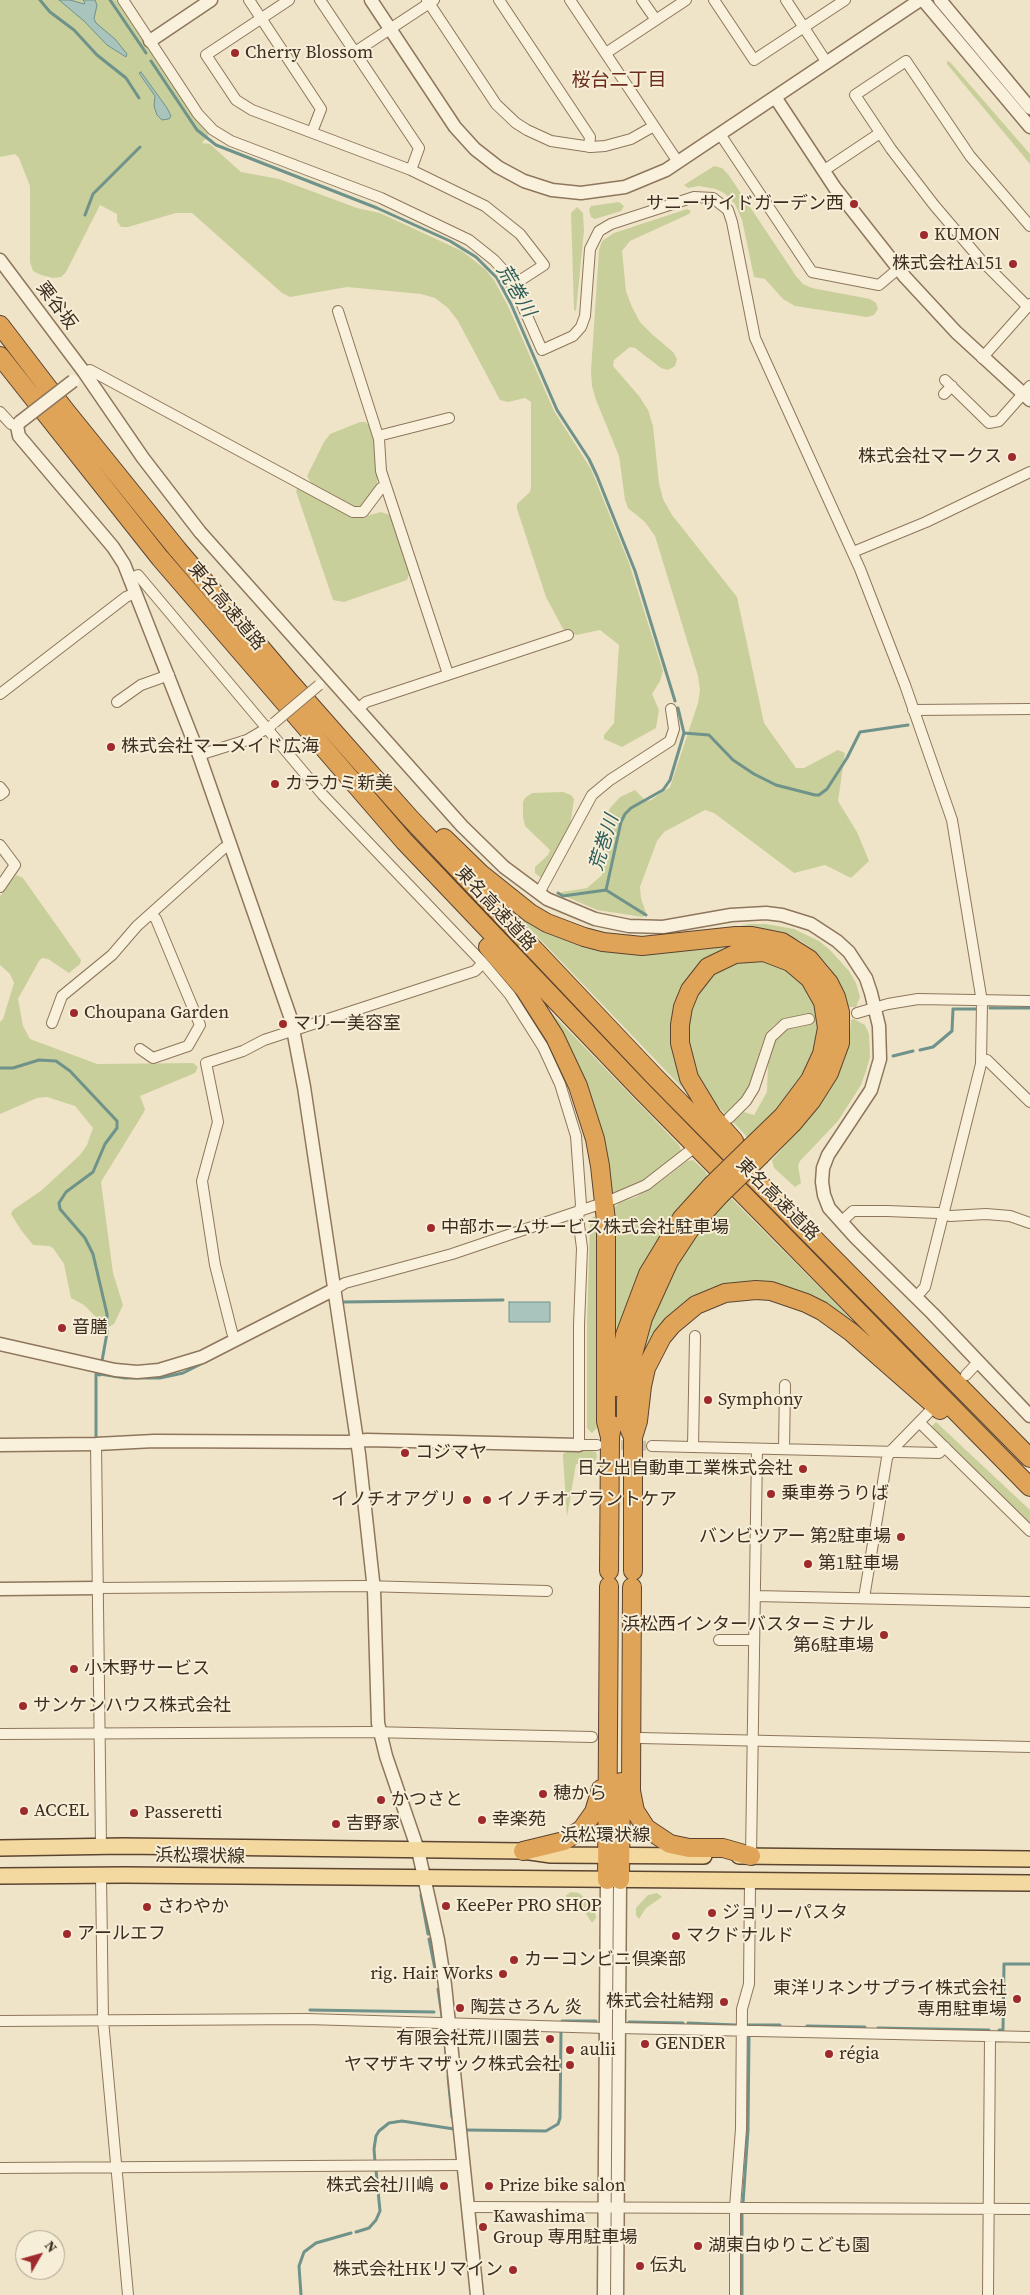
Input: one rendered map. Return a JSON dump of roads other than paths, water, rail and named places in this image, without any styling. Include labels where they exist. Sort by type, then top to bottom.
[{"type":"highway","name":"東名高速道路","points":[[0,325],[64,410],[172,543],[289,681],[391,796],[529,946],[661,1083],[1030,1458]]},
{"type":"highway","name":"東名高速道路","points":[[0,356],[160,558],[404,841],[640,1089],[1030,1487]]},
{"type":"highway","points":[[289,681],[480,873],[513,900],[547,923],[584,937],[622,944],[661,945],[721,937],[752,936],[782,942],[809,958],[829,983],[836,997],[840,1012],[840,1044],[829,1073],[812,1100],[792,1124],[756,1150]]},
{"type":"highway","points":[[404,841],[458,912],[507,969],[540,1013],[567,1061],[587,1112],[600,1166],[606,1220],[606,1421],[604,1441],[609,1579],[608,1759],[614,1855]]},
{"type":"highway","points":[[604,1441],[620,1356],[639,1294],[670,1236],[716,1190],[756,1150],[810,1080],[822,1054],[827,1028],[823,1002],[810,979],[801,970],[778,956],[749,952],[721,959],[698,978],[690,990],[683,1007],[680,1025],[683,1061],[689,1078],[712,1116],[726,1133],[820,1231],[867,1291]]},
{"type":"highway","points":[[634,1437],[626,1421],[626,1400],[632,1358],[643,1318],[659,1279],[672,1255],[716,1190]]},
{"type":"highway","points":[[751,1856],[723,1848],[689,1848],[670,1844],[653,1834],[640,1820],[632,1801],[634,1437],[646,1368],[662,1337],[672,1324],[696,1305],[725,1293],[748,1290],[771,1291],[806,1303],[844,1327],[948,1417],[1030,1494]]},
{"type":"highway","points":[[614,1880],[622,1692],[632,1653]]},
{"type":"highway","points":[[522,1851],[564,1840],[582,1829],[592,1817],[598,1802],[608,1759]]},
{"type":"main road","name":"浜松環状線","points":[[0,1848],[101,1847],[522,1851],[551,1855],[1030,1859]]},
{"type":"main road","name":"浜松環状線","points":[[0,1876],[101,1875],[1030,1883]]},
{"type":"street","points":[[123,0],[202,118],[222,136],[381,198],[455,232],[482,249],[505,272],[513,285],[542,350],[573,336],[581,327],[585,316],[590,249],[599,231],[611,224],[694,197],[706,196],[724,205],[732,222],[755,338],[853,552],[913,710],[952,820],[982,1002],[981,1060],[977,1087],[925,1287],[916,1297]]},
{"type":"street","points":[[150,41],[211,0]]},
{"type":"street","points":[[249,0],[321,109],[312,132]]},
{"type":"street","points":[[289,0],[206,55],[230,92],[244,106],[411,170],[485,206],[520,234],[544,265],[513,285]]},
{"type":"street","points":[[320,0],[419,148],[411,170]]},
{"type":"street","points":[[371,0],[464,139],[492,163],[524,181],[552,190],[596,192],[639,183],[678,162],[921,0],[1030,127]]},
{"type":"street","points":[[499,0],[590,137],[589,147]]},
{"type":"street","points":[[570,0],[678,162]]},
{"type":"street","points":[[642,0],[656,20]]},
{"type":"street","points":[[606,53],[686,0]]},
{"type":"street","points":[[714,0],[754,60],[845,0]]},
{"type":"street","points":[[786,0],[827,63]]},
{"type":"street","points":[[940,0],[1030,108]]},
{"type":"street","points":[[355,52],[430,1],[496,104],[527,130],[551,142],[589,147],[618,143],[637,136],[654,126]]},
{"type":"street","points":[[982,358],[1029,305],[956,232],[912,178],[855,95],[906,61],[970,156],[1030,226]]},
{"type":"street","points":[[775,97],[857,219],[898,269],[936,312],[982,358],[1028,394],[999,421],[989,423],[947,387]]},
{"type":"street","points":[[823,171],[880,133]]},
{"type":"street","points":[[720,134],[812,272],[879,285],[898,269]]},
{"type":"street","name":"栗谷坂","points":[[0,260],[84,372],[143,458],[200,532],[323,681],[357,710],[475,840],[504,867],[539,893],[579,913],[629,926],[663,927],[749,913],[766,913],[797,918],[825,932],[848,952],[866,978],[876,1008],[882,1043],[877,1075],[871,1090],[828,1155],[823,1168],[822,1182],[829,1208],[1030,1416]]},
{"type":"street","points":[[338,311],[378,436],[381,471],[448,674]]},
{"type":"street","points":[[0,412],[11,424],[18,424],[84,372],[90,370],[353,512],[363,512],[381,488],[386,486]]},
{"type":"street","points":[[378,436],[449,418]]},
{"type":"street","points":[[18,424],[19,436],[113,547],[130,579],[169,674],[199,755],[283,992],[294,1030],[358,1441],[374,1586],[376,1701],[380,1732],[426,1878],[442,1962],[477,2295]]},
{"type":"street","points":[[853,552],[926,522],[1030,472]]},
{"type":"street","points":[[130,579],[138,575],[271,726],[322,794],[483,963],[510,996],[533,1029],[560,1084],[576,1136],[582,1248],[579,1325],[579,1445]]},
{"type":"street","points":[[0,694],[126,597],[136,593]]},
{"type":"street","points":[[357,710],[366,702],[568,635]]},
{"type":"street","points":[[117,702],[141,685],[169,674]]},
{"type":"street","points":[[199,755],[247,740],[271,726],[323,681]]},
{"type":"street","points":[[913,710],[1030,709]]},
{"type":"street","points":[[539,893],[592,795],[610,780],[670,741],[674,729],[671,710]]},
{"type":"street","points":[[0,788],[4,792],[0,795]]},
{"type":"street","points":[[0,845],[15,865],[0,887]]},
{"type":"street","points":[[52,1023],[62,996],[112,955],[151,914],[224,848],[231,845]]},
{"type":"street","points":[[140,1049],[153,1058],[188,1046],[200,1025],[156,919],[151,914]]},
{"type":"street","points":[[235,1340],[215,1265],[202,1181],[218,1122],[206,1063],[294,1030],[475,971],[483,963]]},
{"type":"street","points":[[857,1013],[918,999],[982,1002],[1030,1001]]},
{"type":"street","points":[[729,1118],[746,1101],[754,1088],[771,1036],[785,1024],[809,1019]]},
{"type":"street","points":[[981,1060],[987,1060],[1030,1102]]},
{"type":"street","points":[[611,1200],[646,1185],[691,1150]]},
{"type":"street","points":[[0,1344],[103,1368],[137,1372],[181,1365],[235,1340],[345,1283],[452,1254],[598,1205]]},
{"type":"street","points":[[841,1222],[853,1211],[887,1211],[944,1215],[1010,1216],[1030,1223]]},
{"type":"street","points":[[693,1447],[695,1336]]},
{"type":"street","points":[[966,1375],[978,1362]]},
{"type":"street","points":[[784,1449],[785,1385]]},
{"type":"street","points":[[864,1598],[886,1458],[929,1412]]},
{"type":"street","points":[[920,1422],[1030,1531]]},
{"type":"street","points":[[0,1445],[154,1441],[358,1441],[579,1445],[604,1441]]},
{"type":"street","points":[[96,1444],[101,1847]]},
{"type":"street","points":[[652,1446],[939,1453],[945,1447]]},
{"type":"street","points":[[751,1856],[757,1449]]},
{"type":"street","points":[[0,1589],[374,1586],[547,1590]]},
{"type":"street","points":[[755,1596],[1030,1602]]},
{"type":"street","points":[[719,1640],[754,1640]]},
{"type":"street","points":[[0,1734],[380,1732],[592,1737]]},
{"type":"street","points":[[640,1738],[1030,1747]]},
{"type":"street","points":[[101,1875],[103,2020],[128,2295]]},
{"type":"street","points":[[604,2295],[606,2028],[614,1880]]},
{"type":"street","points":[[614,1880],[619,2028],[617,2295]]},
{"type":"street","points":[[735,2295],[735,2207],[741,2129],[742,2009],[749,1984],[750,1882]]},
{"type":"street","points":[[0,2021],[307,2019],[606,2028]]},
{"type":"street","points":[[619,2028],[1030,2037]]},
{"type":"street","points":[[988,2295],[990,2037]]},
{"type":"street","points":[[0,2168],[464,2164]]},
{"type":"street","points":[[468,2207],[1030,2209]]},
{"type":"water","points":[[59,0],[70,0],[84,4],[83,0],[95,0],[97,5],[94,19],[96,23],[115,39],[127,54],[126,57],[107,45],[84,21]]},
{"type":"water","points":[[141,72],[167,108],[171,116],[169,119],[162,120],[157,115],[154,106],[155,96],[139,73]]},
{"type":"water","points":[[509,1302],[550,1302],[550,1322],[509,1322]]},
{"type":"waterway","points":[[40,0],[50,12],[74,30],[97,55],[126,78],[139,98]]},
{"type":"waterway","name":"荒巻川","points":[[110,0],[146,53]]},
{"type":"waterway","name":"荒巻川","points":[[151,61],[197,130],[216,145],[377,208],[450,241],[476,257],[497,278],[511,304],[557,410],[589,459],[597,476],[635,571],[675,701]]},
{"type":"waterway","points":[[85,215],[93,194],[140,147]]},
{"type":"waterway","name":"荒巻川","points":[[606,890],[621,822],[625,814],[631,808],[663,790],[670,780],[684,733],[678,708]]},
{"type":"waterway","points":[[684,733],[709,735],[733,760],[754,774],[776,785],[819,795],[827,789],[847,758],[860,732],[908,725]]},
{"type":"waterway","name":"荒巻川","points":[[558,893],[563,896],[606,890],[646,915]]},
{"type":"waterway","points":[[990,1008],[1030,1008]]},
{"type":"waterway","points":[[920,1050],[933,1047],[952,1031],[953,1009],[976,1009]]},
{"type":"waterway","points":[[893,1056],[913,1051]]},
{"type":"waterway","points":[[0,1068],[13,1068],[39,1060],[56,1061],[70,1071],[117,1121],[117,1128],[105,1144],[93,1172],[66,1192],[59,1203],[60,1209],[85,1238],[93,1254],[107,1314],[107,1333],[102,1361]]},
{"type":"waterway","points":[[343,1302],[503,1300]]},
{"type":"waterway","points":[[100,1374],[125,1378],[160,1378],[183,1373],[213,1358]]},
{"type":"waterway","points":[[96,1438],[96,1374],[100,1375]]},
{"type":"waterway","points":[[421,1895],[428,1934]]},
{"type":"waterway","points":[[429,1939],[435,1969]]},
{"type":"waterway","points":[[999,2030],[1003,2030],[1004,1964],[1030,1964]]},
{"type":"waterway","points":[[438,1989],[442,2016]]},
{"type":"waterway","points":[[310,2010],[434,2012]]},
{"type":"waterway","points":[[562,2023],[562,2021],[596,2021]]},
{"type":"waterway","points":[[629,2022],[683,2023]]},
{"type":"waterway","points":[[688,2023],[736,2025]]},
{"type":"waterway","points":[[747,2025],[780,2025]]},
{"type":"waterway","points":[[807,2026],[865,2027]]},
{"type":"waterway","points":[[443,2027],[448,2070]]},
{"type":"waterway","points":[[878,2028],[989,2030]]},
{"type":"waterway","points":[[466,2130],[546,2131],[558,2124],[560,2118],[561,2031]]},
{"type":"waterway","points":[[743,2203],[748,2130],[749,2036]]},
{"type":"waterway","points":[[448,2076],[452,2117]]},
{"type":"waterway","points":[[375,2162],[376,2136],[389,2123],[402,2121],[453,2128]]},
{"type":"waterway","points":[[356,2232],[369,2228],[376,2220],[380,2211],[376,2170]]},
{"type":"waterway","points":[[742,2212],[742,2295]]},
{"type":"waterway","points":[[301,2295],[299,2266],[304,2252],[316,2243],[351,2233]]},
{"type":"tunnel","points":[[606,1445],[652,1446]]},
{"type":"place","name":"Cherry Blossom","points":[[235,53]]},
{"type":"place","name":"サニーサイドガーデン西","points":[[854,204]]},
{"type":"place","name":"KUMON","points":[[924,235]]},
{"type":"place","name":"株式会社A151","points":[[1013,264]]},
{"type":"place","name":"株式会社マークス","points":[[1012,457]]},
{"type":"place","name":"株式会社マーメイド広海","points":[[111,747]]},
{"type":"place","name":"カラカミ新美","points":[[275,784]]},
{"type":"place","name":"Choupana Garden","points":[[74,1013]]},
{"type":"place","name":"マリー美容室","points":[[283,1024]]},
{"type":"place","name":"中部ホームサービス株式会社駐車場","points":[[431,1228]]},
{"type":"place","name":"音膳","points":[[62,1328]]},
{"type":"place","name":"Symphony","points":[[708,1400]]},
{"type":"place","name":"コジマヤ","points":[[405,1453]]},
{"type":"place","name":"日之出自動車工業株式会社","points":[[803,1469]]},
{"type":"place","name":"乗車券うりば","points":[[771,1494]]},
{"type":"place","name":"イノチオアグリ","points":[[467,1500]]},
{"type":"place","name":"イノチオプラントケア","points":[[487,1500]]},
{"type":"place","name":"バンビツアー 第2駐車場","points":[[901,1537]]},
{"type":"place","name":"第1駐車場","points":[[808,1564]]},
{"type":"place","name":"浜松西インターバスターミナル 第6駐車場","points":[[884,1635]]},
{"type":"place","name":"小木野サービス","points":[[74,1669]]},
{"type":"place","name":"サンケンハウス株式会社","points":[[23,1706]]},
{"type":"place","name":"穂から","points":[[543,1794]]},
{"type":"place","name":"かつさと","points":[[381,1800]]},
{"type":"place","name":"ACCEL","points":[[24,1811]]},
{"type":"place","name":"Passeretti","points":[[134,1813]]},
{"type":"place","name":"幸楽苑","points":[[482,1820]]},
{"type":"place","name":"吉野家","points":[[336,1824]]},
{"type":"place","name":"KeePer PRO SHOP","points":[[446,1906]]},
{"type":"place","name":"さわやか","points":[[147,1907]]},
{"type":"place","name":"ジョリーパスタ","points":[[712,1913]]},
{"type":"place","name":"アールエフ","points":[[67,1934]]},
{"type":"place","name":"マクドナルド","points":[[676,1936]]},
{"type":"place","name":"カーコンビニ倶楽部","points":[[514,1960]]},
{"type":"place","name":"rig. Hair Works","points":[[503,1974]]},
{"type":"place","name":"東洋リネンサプライ株式会社 専用駐車場","points":[[1017,1999]]},
{"type":"place","name":"株式会社結翔","points":[[724,2002]]},
{"type":"place","name":"陶芸さろん 炎","points":[[460,2008]]},
{"type":"place","name":"有限会社荒川園芸","points":[[550,2039]]},
{"type":"place","name":"GENDER","points":[[645,2044]]},
{"type":"place","name":"aulii","points":[[570,2050]]},
{"type":"place","name":"régia","points":[[829,2054]]},
{"type":"place","name":"ヤマザキマザック株式会社","points":[[570,2065]]},
{"type":"place","name":"株式会社川嶋","points":[[444,2186]]},
{"type":"place","name":"Prize bike salon","points":[[489,2186]]},
{"type":"place","name":"Kawashima Group 専用駐車場","points":[[483,2227]]},
{"type":"place","name":"湖東白ゆりこども園","points":[[698,2246]]},
{"type":"place","name":"伝丸","points":[[640,2266]]},
{"type":"place","name":"株式会社HKリマイン","points":[[513,2270]]},
{"type":"district","name":"桜台二丁目","points":[[619,81]]}]
